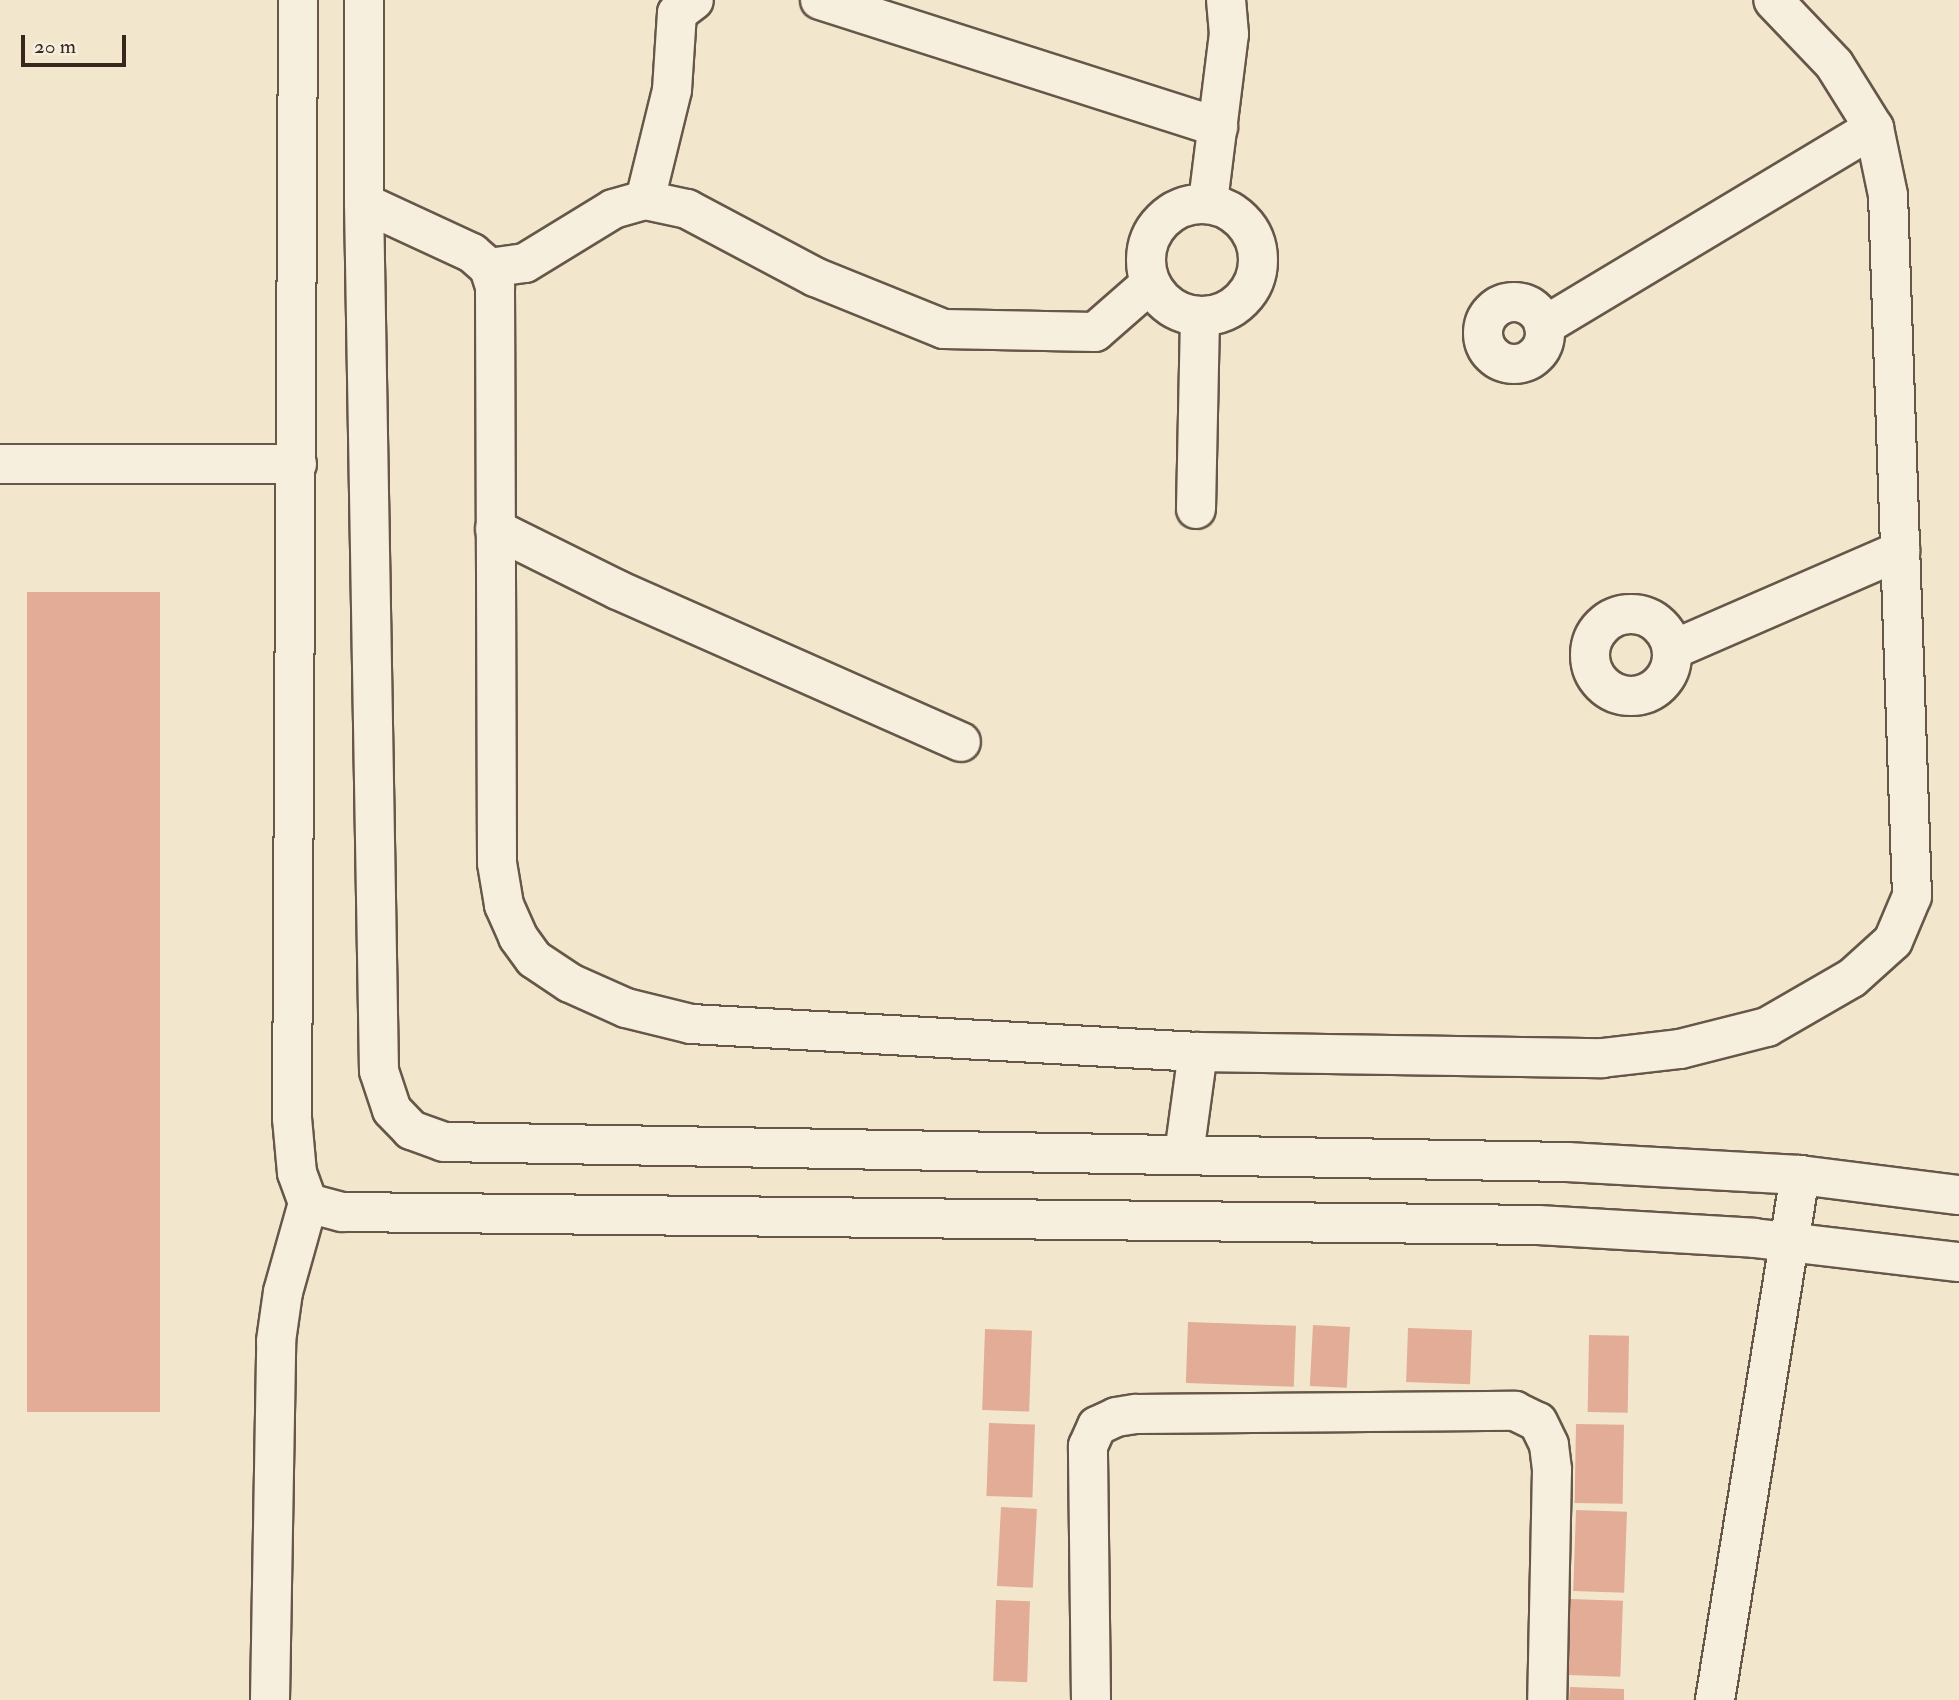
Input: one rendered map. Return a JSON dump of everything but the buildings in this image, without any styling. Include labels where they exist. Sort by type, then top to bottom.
[{"type":"street","points":[[270,1700],[276,1341],[283,1292],[308,1203],[297,1173],[292,1118],[299,0]]},
{"type":"street","points":[[364,0],[364,203],[379,1071],[392,1110],[411,1130],[444,1142],[1567,1162],[1800,1175],[1959,1195]]},
{"type":"street","points":[[645,200],[672,90],[677,13],[694,0]]},
{"type":"street","points":[[820,0],[1218,127]]},
{"type":"street","points":[[1208,202],[1230,34],[1226,0]]},
{"type":"street","points":[[364,203],[472,253],[489,268],[495,287],[497,863],[504,905],[518,937],[534,958],[570,983],[626,1008],[691,1024],[1198,1052],[1602,1058],[1680,1049],[1767,1027],[1852,978],[1893,941],[1912,895],[1888,195],[1874,128],[1834,64],[1773,0]]},
{"type":"street","points":[[1544,326],[1874,128]]},
{"type":"street","points":[[489,268],[525,263],[613,209],[645,200],[687,209],[815,277],[944,329],[1095,332],[1151,283]]},
{"type":"street","points":[[1208,202],[1239,217],[1250,231],[1257,247],[1259,266],[1254,283],[1244,299],[1230,310],[1200,316],[1176,310],[1161,299],[1151,283],[1146,264],[1148,245],[1156,228],[1169,214],[1186,206],[1208,202]]},
{"type":"street","points":[[1196,509],[1200,316]]},
{"type":"street","points":[[0,464],[296,464]]},
{"type":"street","points":[[495,530],[618,590],[961,742]]},
{"type":"street","points":[[1672,650],[1900,551]]},
{"type":"street","points":[[1184,1154],[1198,1052]]},
{"type":"street","points":[[1715,1700],[1800,1175]]},
{"type":"street","points":[[308,1203],[342,1212],[1538,1225],[1783,1276],[1959,1262]]},
{"type":"street","points":[[1091,1700],[1088,1446],[1097,1426],[1116,1417],[1136,1414],[1515,1411],[1538,1422],[1549,1445],[1552,1470],[1547,1700]]}]
